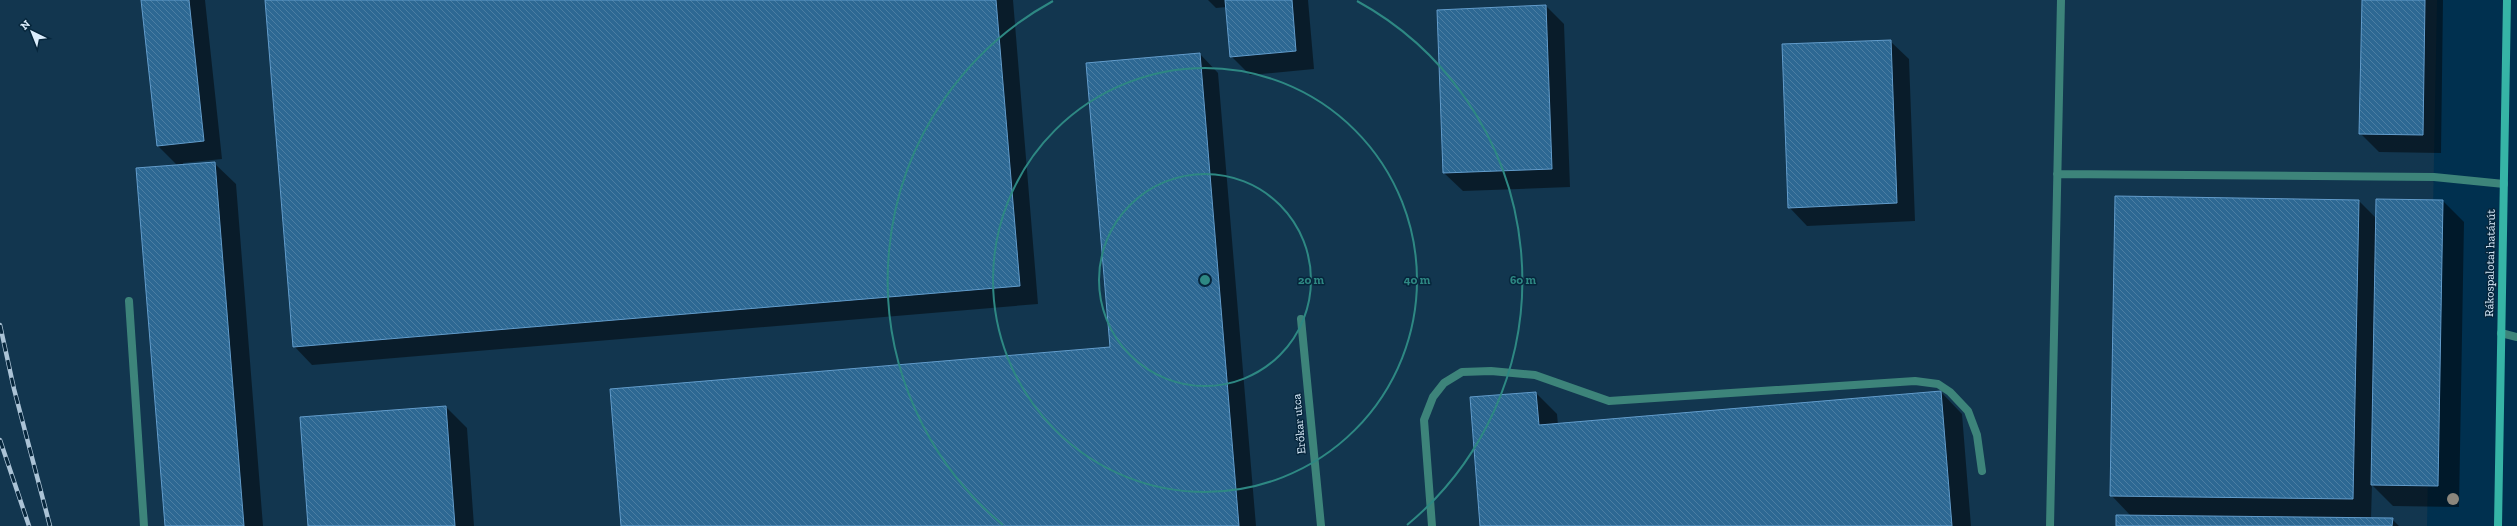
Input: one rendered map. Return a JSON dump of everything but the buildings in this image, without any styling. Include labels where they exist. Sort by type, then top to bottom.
[{"type":"street","points":[[2050,526],[2061,0]]},
{"type":"street","name":"Rákospalotai határút","points":[[2498,526],[2507,0]]},
{"type":"street","points":[[2057,174],[2434,177],[2504,184]]},
{"type":"street","points":[[129,301],[144,526]]},
{"type":"street","name":"Erőkar utca","points":[[1301,319],[1321,526]]},
{"type":"street","points":[[2501,333],[2517,337]]},
{"type":"street","points":[[1432,526],[1424,420],[1433,398],[1444,383],[1462,372],[1491,371],[1535,375],[1609,400],[1915,381],[1938,384],[1950,392],[1968,411],[1977,435],[1982,471]]},
{"type":"shaded area","points":[[0,0],[2437,0],[2427,526],[0,526]]},
{"type":"railway","points":[[0,325],[14,389],[50,526]]},
{"type":"railway","points":[[0,440],[29,526]]}]
